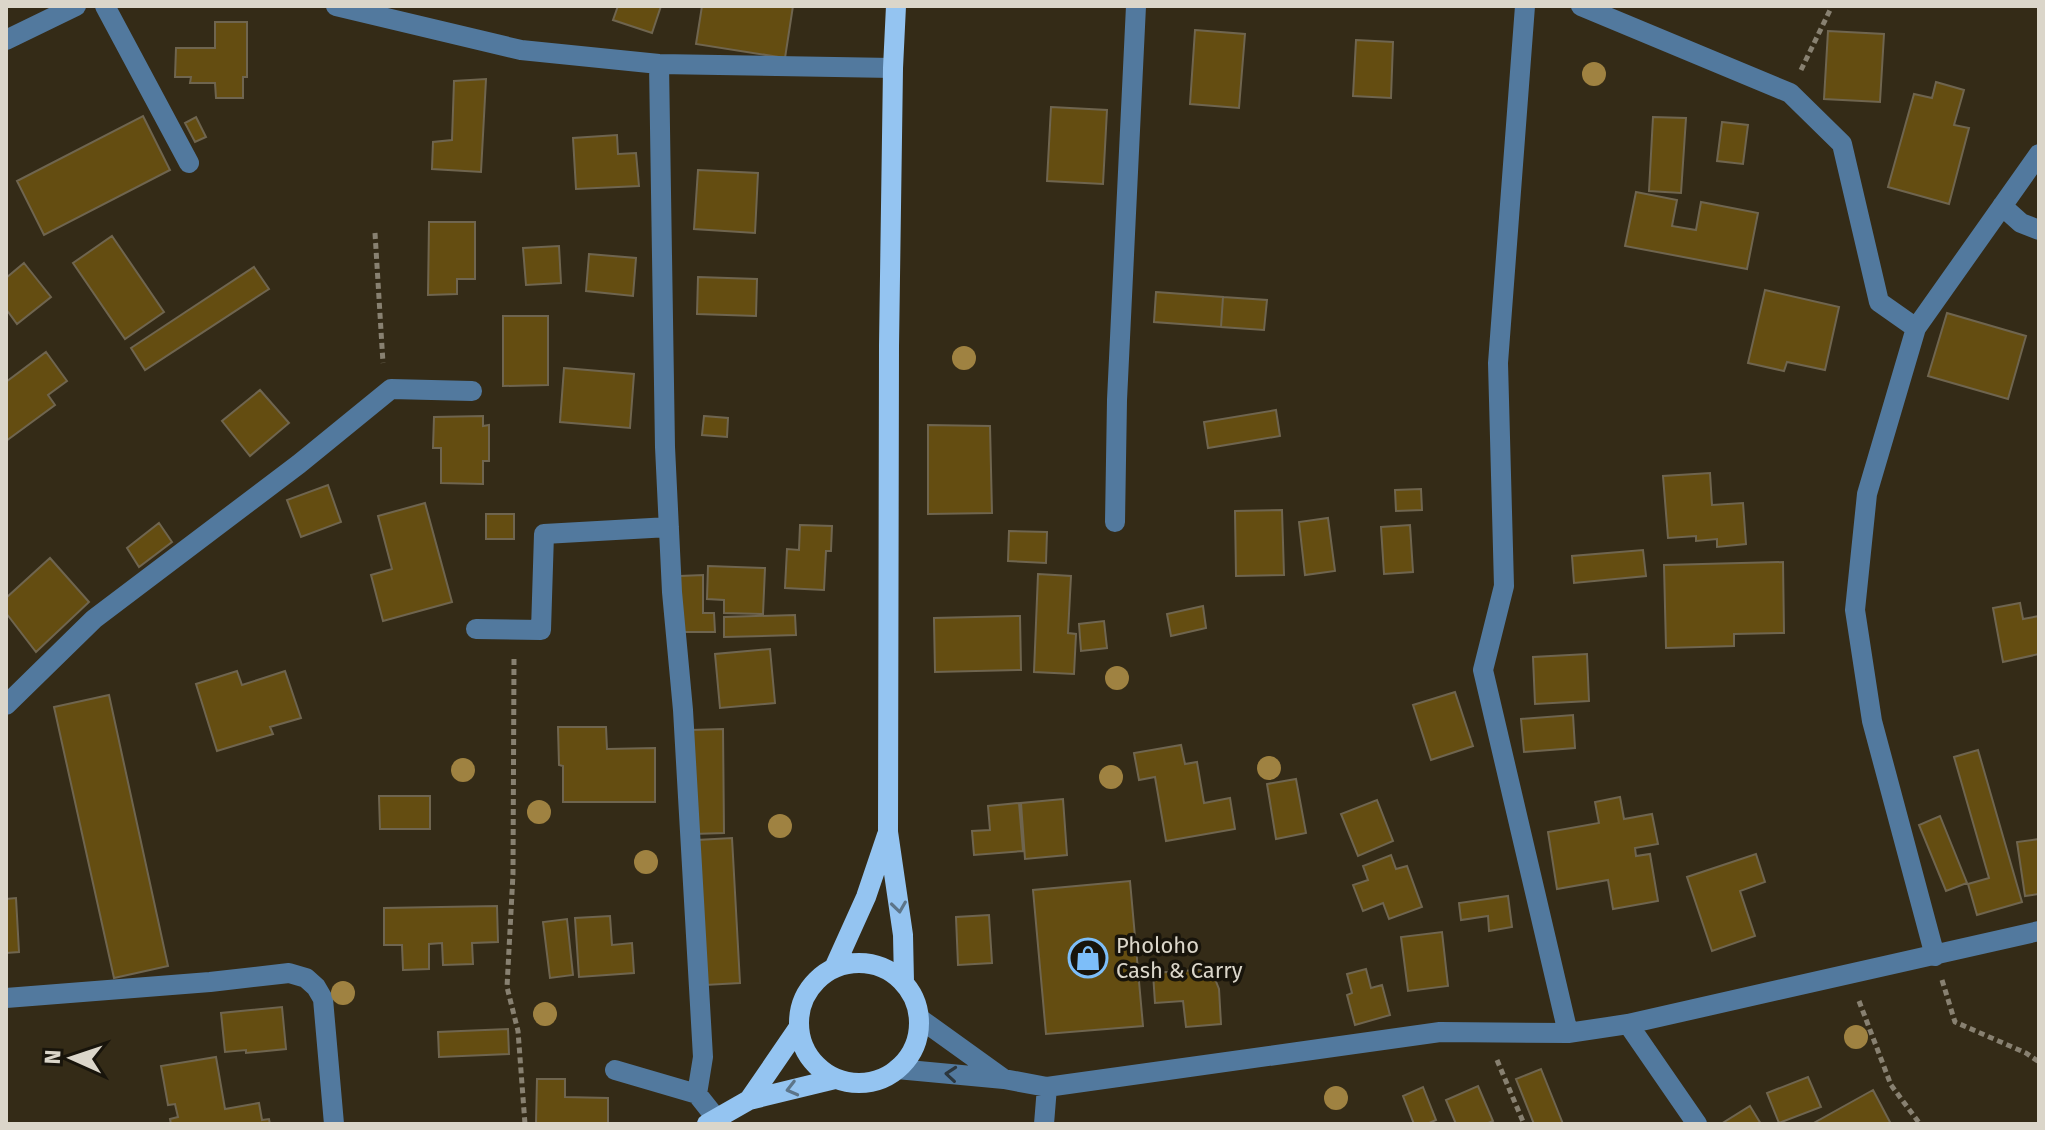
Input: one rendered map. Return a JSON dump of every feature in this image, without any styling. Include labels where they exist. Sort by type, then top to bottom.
[{"type":"main road","points":[[896,6],[889,346],[888,832],[903,935],[904,982]]},
{"type":"main road","points":[[834,968],[866,897],[888,832]]},
{"type":"main road","points":[[852,963],[871,963],[889,970],[904,982],[911,993],[919,1018],[917,1038],[910,1055],[884,1079],[867,1083],[835,1079],[821,1070],[802,1043],[800,1009],[807,992],[819,978],[834,968],[852,963]]},
{"type":"main road","points":[[749,1100],[799,1027]]},
{"type":"main road","points":[[712,1121],[749,1100],[835,1079]]},
{"type":"street","points":[[6,40],[76,6]]},
{"type":"street","points":[[105,6],[189,163]]},
{"type":"street","points":[[336,6],[521,50],[659,64],[893,68]]},
{"type":"street","points":[[1115,522],[1117,384],[1136,6]]},
{"type":"street","points":[[1525,6],[1498,363],[1504,586],[1483,670],[1568,1033]]},
{"type":"street","points":[[1581,6],[1790,93],[1842,144],[1879,302],[1916,328]]},
{"type":"street","points":[[659,64],[664,431],[703,1057],[697,1094],[712,1121]]},
{"type":"street","points":[[1935,956],[1872,721],[1855,610],[1867,494],[1916,328],[2039,154]]},
{"type":"street","points":[[2002,206],[2021,223],[2039,230]]},
{"type":"street","points":[[6,705],[94,619],[287,473],[391,389],[472,391]]},
{"type":"street","points":[[476,629],[541,630],[544,534],[669,527]]},
{"type":"street","points":[[897,1069],[1004,1079],[1047,1087],[1440,1032],[1568,1033],[1628,1024],[2039,931]]},
{"type":"street","points":[[6,998],[289,973],[306,978],[323,999],[334,1124]]},
{"type":"street","points":[[919,1018],[1004,1079]]},
{"type":"street","points":[[1628,1024],[1697,1124]]},
{"type":"street","points":[[615,1070],[697,1094]]},
{"type":"street","points":[[1044,1124],[1047,1087]]},
{"type":"path","points":[[1790,93],[1832,6]]},
{"type":"path","points":[[375,233],[384,378],[391,389]]},
{"type":"path","points":[[515,630],[513,874],[507,987],[518,1031],[525,1124]]},
{"type":"path","points":[[1935,956],[1955,1022],[2026,1053],[2039,1062]]},
{"type":"path","points":[[1849,976],[1891,1085],[1920,1124]]},
{"type":"path","points":[[1486,1033],[1524,1124]]},
{"type":"building","points":[[618,6],[661,6],[652,33],[613,20]]},
{"type":"building","points":[[702,6],[793,6],[785,58],[696,44]]},
{"type":"building","points":[[215,22],[247,22],[247,77],[243,77],[243,98],[216,98],[215,83],[190,83],[191,77],[175,77],[176,48],[215,48]]},
{"type":"building","points":[[1195,30],[1245,34],[1239,108],[1190,104]]},
{"type":"building","points":[[1828,31],[1884,34],[1880,102],[1824,99]]},
{"type":"building","points":[[1356,40],[1393,42],[1391,98],[1353,96]]},
{"type":"building","points":[[486,79],[481,172],[432,169],[433,142],[452,140],[454,81]]},
{"type":"building","points":[[1936,82],[1964,90],[1954,125],[1969,128],[1949,204],[1888,187],[1914,94],[1932,98]]},
{"type":"building","points":[[1051,107],[1107,110],[1103,184],[1047,181]]},
{"type":"building","points":[[143,116],[170,170],[44,235],[17,181]]},
{"type":"building","points":[[196,117],[206,137],[195,142],[185,123]]},
{"type":"building","points":[[1653,117],[1686,118],[1681,193],[1649,191]]},
{"type":"building","points":[[1722,122],[1748,125],[1743,164],[1717,161]]},
{"type":"building","points":[[617,135],[618,154],[636,153],[639,186],[576,189],[573,138]]},
{"type":"building","points":[[698,170],[758,173],[755,233],[694,229]]},
{"type":"building","points":[[1636,192],[1677,200],[1672,226],[1696,230],[1701,202],[1758,213],[1747,269],[1625,246]]},
{"type":"building","points":[[429,222],[475,222],[475,279],[457,279],[457,294],[428,295]]},
{"type":"building","points":[[112,236],[164,312],[125,339],[73,263]]},
{"type":"building","points":[[559,246],[561,283],[526,285],[523,248]]},
{"type":"building","points":[[589,254],[636,258],[633,296],[586,291]]},
{"type":"building","points":[[24,263],[51,297],[17,324],[6,309],[6,278]]},
{"type":"building","points":[[254,267],[269,289],[145,370],[131,348]]},
{"type":"building","points":[[698,277],[757,279],[756,316],[697,314]]},
{"type":"building","points":[[1765,290],[1839,307],[1825,370],[1787,362],[1784,371],[1748,363]]},
{"type":"building","points":[[1156,292],[1223,297],[1221,327],[1154,322]]},
{"type":"building","points":[[1223,297],[1267,300],[1264,330],[1221,327]]},
{"type":"building","points":[[1947,313],[2026,336],[2008,399],[1928,376]]},
{"type":"building","points":[[503,316],[548,316],[548,385],[503,386]]},
{"type":"building","points":[[46,352],[67,381],[48,395],[55,405],[6,441],[6,382]]},
{"type":"building","points":[[564,368],[634,374],[630,428],[560,422]]},
{"type":"building","points":[[260,390],[289,423],[250,456],[222,421]]},
{"type":"building","points":[[1276,410],[1280,436],[1208,448],[1204,422]]},
{"type":"building","points":[[483,416],[483,426],[489,425],[489,461],[483,461],[483,484],[441,483],[441,448],[433,448],[434,417]]},
{"type":"building","points":[[704,416],[728,418],[727,437],[702,435]]},
{"type":"building","points":[[928,425],[990,426],[992,513],[928,514]]},
{"type":"building","points":[[1710,473],[1712,505],[1743,503],[1746,544],[1717,547],[1717,539],[1696,541],[1696,536],[1668,538],[1663,476]]},
{"type":"building","points":[[328,485],[341,522],[301,537],[287,500]]},
{"type":"building","points":[[1421,489],[1422,510],[1396,511],[1395,490]]},
{"type":"building","points":[[425,503],[452,602],[383,621],[371,575],[392,569],[378,516]]},
{"type":"building","points":[[1282,510],[1284,575],[1236,576],[1235,511]]},
{"type":"building","points":[[486,514],[514,514],[514,539],[486,539]]},
{"type":"building","points":[[1328,518],[1335,571],[1305,575],[1299,522]]},
{"type":"building","points":[[159,523],[172,542],[139,567],[127,548]]},
{"type":"building","points":[[800,525],[832,526],[831,551],[826,551],[824,590],[785,588],[787,549],[799,550]]},
{"type":"building","points":[[1410,525],[1413,572],[1384,574],[1381,527]]},
{"type":"building","points":[[1009,531],[1047,532],[1046,563],[1008,561]]},
{"type":"building","points":[[1643,550],[1646,576],[1574,583],[1572,556]]},
{"type":"building","points":[[50,558],[89,602],[36,652],[6,613],[6,598]]},
{"type":"building","points":[[1783,562],[1784,633],[1734,634],[1734,646],[1666,648],[1664,565]]},
{"type":"building","points":[[708,566],[765,568],[763,614],[724,613],[724,600],[707,599]]},
{"type":"building","points":[[1038,574],[1071,576],[1068,633],[1076,634],[1074,674],[1034,672]]},
{"type":"building","points":[[703,575],[703,613],[714,613],[715,632],[681,632],[680,576]]},
{"type":"building","points":[[2020,603],[2023,619],[2039,616],[2039,654],[2003,662],[1993,608]]},
{"type":"building","points":[[1203,606],[1206,628],[1171,636],[1167,614]]},
{"type":"building","points":[[795,615],[796,635],[724,637],[724,617]]},
{"type":"building","points":[[1020,616],[1021,670],[935,672],[934,618]]},
{"type":"building","points":[[1104,621],[1107,648],[1081,651],[1079,624]]},
{"type":"building","points":[[770,649],[775,703],[720,708],[715,654]]},
{"type":"building","points":[[1587,654],[1589,701],[1535,704],[1533,657]]},
{"type":"building","points":[[237,671],[242,685],[285,671],[301,718],[270,727],[273,734],[217,751],[196,684]]},
{"type":"building","points":[[1455,692],[1473,746],[1431,760],[1413,705]]},
{"type":"building","points":[[109,695],[168,966],[114,978],[54,707]]},
{"type":"building","points":[[1573,715],[1575,748],[1524,752],[1521,719]]},
{"type":"building","points":[[558,727],[606,727],[607,749],[655,748],[655,802],[563,802]]},
{"type":"building","points":[[723,729],[724,833],[693,834],[691,730]]},
{"type":"building","points":[[1181,745],[1185,764],[1197,762],[1204,803],[1230,798],[1235,829],[1166,841],[1155,777],[1139,780],[1134,753]]},
{"type":"building","points":[[1978,750],[2022,902],[1977,915],[1968,884],[1989,878],[1954,757]]},
{"type":"building","points":[[1296,779],[1306,833],[1276,839],[1267,784]]},
{"type":"building","points":[[379,796],[430,796],[430,829],[380,829]]},
{"type":"building","points":[[1620,797],[1624,819],[1652,814],[1658,844],[1635,848],[1636,856],[1650,854],[1658,901],[1613,909],[1608,880],[1557,889],[1548,832],[1599,823],[1595,802]]},
{"type":"building","points":[[1063,799],[1067,855],[1025,859],[1021,803]]},
{"type":"building","points":[[1377,800],[1393,841],[1358,856],[1341,814]]},
{"type":"building","points":[[1019,803],[1023,851],[974,855],[972,831],[990,830],[988,806]]},
{"type":"building","points":[[1940,816],[1967,883],[1946,891],[1919,825]]},
{"type":"building","points":[[732,838],[740,983],[705,985],[697,840]]},
{"type":"building","points":[[2039,839],[2039,894],[2025,896],[2017,842]]},
{"type":"building","points":[[1756,854],[1765,882],[1740,891],[1755,936],[1712,951],[1687,877]]},
{"type":"building","points":[[1391,855],[1396,869],[1407,866],[1422,907],[1389,919],[1383,903],[1363,911],[1353,885],[1368,880],[1363,866]]},
{"type":"building","name":"Pholoho Cash & Carry","points":[[1130,881],[1143,1026],[1046,1034],[1033,890]]},
{"type":"building","points":[[1508,896],[1512,927],[1489,931],[1488,916],[1461,920],[1459,903]]},
{"type":"building","points":[[16,898],[19,952],[6,953],[6,899]]},
{"type":"building","points":[[497,906],[498,942],[472,943],[473,964],[443,965],[442,943],[429,944],[429,969],[403,970],[402,945],[384,945],[384,908]]},
{"type":"building","points":[[989,915],[992,963],[958,965],[956,917]]},
{"type":"building","points":[[610,916],[612,945],[632,943],[634,973],[579,977],[575,918]]},
{"type":"building","points":[[567,919],[573,975],[550,978],[543,922]]},
{"type":"building","points":[[1442,932],[1448,986],[1408,991],[1401,937]]},
{"type":"building","points":[[1211,969],[1219,989],[1221,1024],[1186,1027],[1183,1001],[1155,1003],[1153,973]]},
{"type":"building","points":[[1366,969],[1371,988],[1382,985],[1390,1015],[1355,1025],[1347,995],[1352,993],[1347,974]]},
{"type":"building","points":[[282,1007],[286,1049],[225,1052],[221,1013]]},
{"type":"building","points":[[508,1029],[509,1054],[439,1057],[438,1032]]},
{"type":"building","points":[[216,1057],[225,1109],[259,1103],[262,1120],[269,1119],[270,1124],[171,1124],[170,1119],[178,1117],[175,1104],[168,1105],[161,1066]]},
{"type":"building","points":[[1541,1069],[1563,1124],[1534,1124],[1516,1079]]},
{"type":"building","points":[[1808,1077],[1821,1107],[1779,1123],[1767,1093]]},
{"type":"building","points":[[537,1079],[565,1079],[565,1097],[608,1098],[608,1124],[536,1124]]},
{"type":"building","points":[[1478,1086],[1493,1121],[1486,1124],[1456,1124],[1446,1100]]},
{"type":"building","points":[[1423,1087],[1436,1120],[1414,1124],[1403,1096]]},
{"type":"building","points":[[1873,1090],[1891,1124],[1812,1124]]},
{"type":"building","points":[[1750,1106],[1761,1124],[1721,1124]]},
{"type":"place","name":"Pholoho Cash & Carry","points":[[1088,958]]}]
